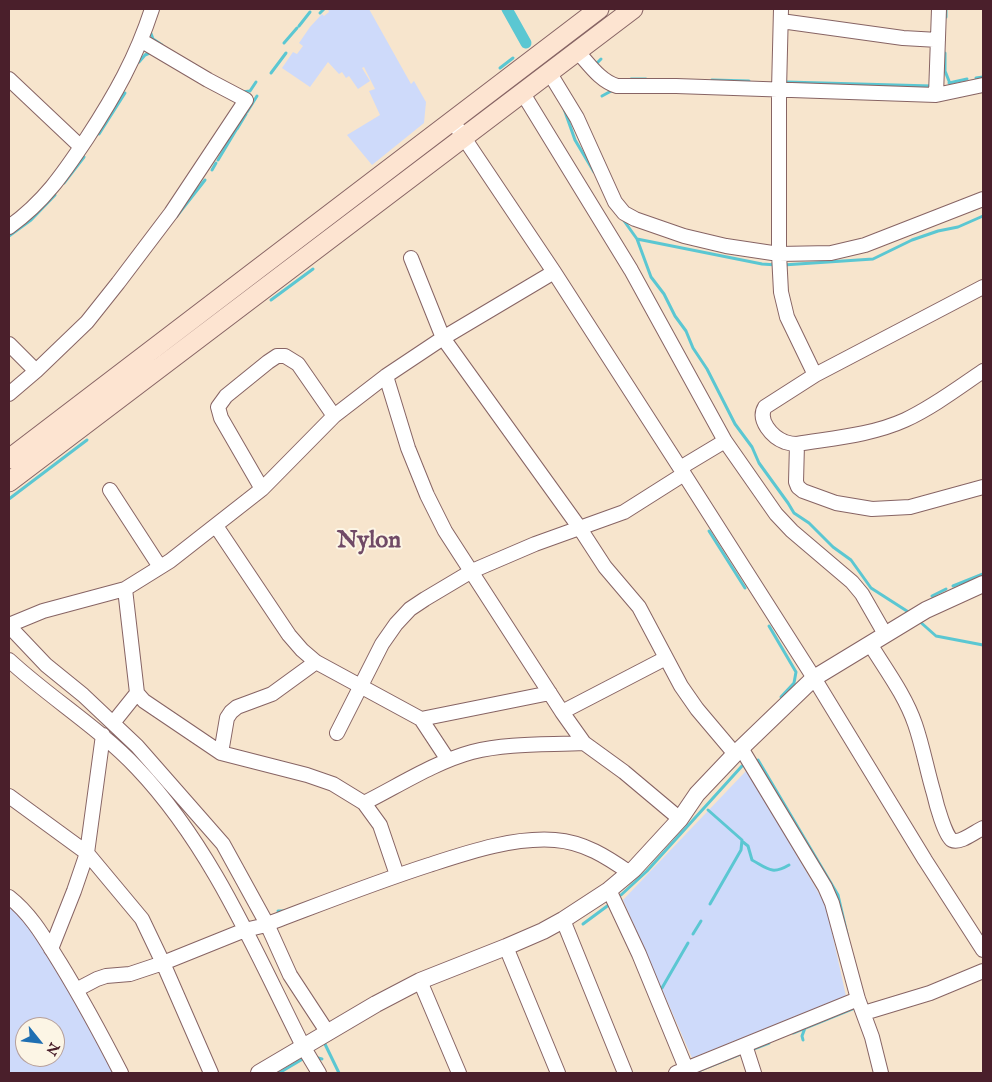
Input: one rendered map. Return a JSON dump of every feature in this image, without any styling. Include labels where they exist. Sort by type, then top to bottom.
[{"type":"main road","points":[[9,459],[599,9]]},
{"type":"main road","points":[[9,482],[633,9]]},
{"type":"street","points":[[9,227],[23,217],[50,191],[81,147],[124,78],[142,41],[152,9]]},
{"type":"street","points":[[936,95],[939,9]]},
{"type":"street","points":[[815,375],[787,317],[781,292],[779,254],[779,90],[781,15],[903,38],[938,40]]},
{"type":"street","points":[[9,394],[87,322],[171,213],[246,100],[142,41]]},
{"type":"street","points":[[577,51],[600,76],[617,86],[676,86],[936,95],[983,85]]},
{"type":"street","points":[[549,72],[577,118],[615,202],[624,213],[635,220],[704,242],[779,254],[831,253],[866,246],[983,198]]},
{"type":"street","points":[[9,79],[81,147]]},
{"type":"street","points":[[522,92],[631,270],[725,441],[776,514],[792,531],[852,582],[889,632]]},
{"type":"street","points":[[452,120],[554,272],[682,471],[814,678],[925,860],[983,950]]},
{"type":"street","points":[[411,258],[443,338],[579,527],[605,567],[639,608],[681,686],[696,709],[738,751],[825,887],[832,903],[858,999],[872,1037],[881,1073]]},
{"type":"street","points":[[319,1073],[304,1048],[258,927],[223,844],[137,746],[83,695],[46,665],[9,625],[43,611],[125,589],[160,567],[262,490],[334,416],[386,376],[443,338],[554,272]]},
{"type":"street","points":[[983,287],[815,375],[765,407],[762,411],[762,417],[767,428],[775,436],[785,442],[797,444],[881,428],[905,420],[983,371]]},
{"type":"street","points":[[9,344],[36,371]]},
{"type":"street","points":[[262,490],[221,418],[218,408],[226,396],[268,362],[277,356],[285,356],[298,364],[334,416]]},
{"type":"street","points":[[386,376],[408,448],[427,496],[446,531],[562,712],[584,743],[624,772],[680,819]]},
{"type":"street","points":[[337,734],[382,644],[396,624],[410,609],[472,572],[535,544],[624,512],[725,441]]},
{"type":"street","points":[[797,444],[796,482],[798,487],[803,491],[836,503],[872,509],[910,507],[983,487]]},
{"type":"street","points":[[110,490],[160,567]]},
{"type":"street","points":[[216,526],[289,636],[302,650],[316,662],[360,688],[421,719],[448,760]]},
{"type":"street","points":[[258,1073],[304,1048],[376,1004],[420,981],[506,947],[563,920],[608,890],[630,873],[680,819],[697,794],[738,751],[814,678],[926,610],[983,584]]},
{"type":"street","points":[[125,589],[137,692],[144,701],[221,753],[325,781],[364,803],[380,825],[397,875]]},
{"type":"street","points":[[870,644],[910,710],[939,813],[950,838],[954,841],[959,841],[983,828]]},
{"type":"street","points":[[562,712],[666,658]]},
{"type":"street","points":[[9,660],[48,695],[103,735],[136,767],[156,790],[180,821],[215,874],[258,927],[290,975],[323,1035]]},
{"type":"street","points":[[221,753],[231,712],[237,707],[272,694],[316,662]]},
{"type":"street","points":[[113,723],[137,692]]},
{"type":"street","points":[[421,719],[550,693]]},
{"type":"street","points":[[51,949],[74,892],[87,853],[103,735]]},
{"type":"street","points":[[364,803],[448,760],[472,752],[497,747],[584,743]]},
{"type":"street","points":[[9,796],[87,853],[142,919],[211,1073]]},
{"type":"street","points":[[76,990],[106,976],[130,974],[163,963],[397,875],[465,853],[523,841],[556,840],[586,846],[607,857],[630,873]]},
{"type":"street","points":[[608,890],[639,954],[683,1072],[858,999]]},
{"type":"street","points":[[9,898],[22,908],[36,925],[76,990],[121,1073]]},
{"type":"street","points":[[563,920],[625,1073]]},
{"type":"street","points":[[506,947],[558,1073]]},
{"type":"street","points":[[864,1013],[930,993],[983,971]]},
{"type":"street","points":[[420,981],[459,1073]]},
{"type":"street","points":[[745,1045],[754,1073]]},
{"type":"shaded area","points":[[328,9],[369,9],[411,84],[414,81],[426,102],[424,123],[372,165],[347,135],[380,115],[369,91],[375,89],[364,67],[362,68],[370,81],[358,89],[349,76],[346,78],[342,72],[339,74],[328,62],[310,87],[282,68],[293,52],[297,54],[303,46],[299,43],[310,27],[322,14],[324,16],[329,12]]},
{"type":"shaded area","points":[[746,771],[825,901],[846,996],[692,1058],[623,900]]},
{"type":"shaded area","points":[[9,900],[24,915],[118,1073],[9,1073]]},
{"type":"waterway","points":[[320,13],[324,9]]},
{"type":"waterway","points":[[507,9],[526,43]]},
{"type":"waterway","points":[[946,9],[946,17]]},
{"type":"waterway","points":[[299,26],[310,12]]},
{"type":"waterway","points":[[284,43],[297,28]]},
{"type":"waterway","points":[[150,31],[153,39],[162,45]]},
{"type":"waterway","points":[[139,62],[145,55],[152,52]]},
{"type":"waterway","points":[[271,73],[286,53]]},
{"type":"waterway","points":[[945,53],[945,71],[949,81]]},
{"type":"waterway","points":[[500,68],[513,58]]},
{"type":"waterway","points":[[594,66],[601,59]]},
{"type":"waterway","points":[[976,78],[983,77]]},
{"type":"waterway","points":[[627,81],[631,79],[646,79]]},
{"type":"waterway","points":[[949,83],[967,79]]},
{"type":"waterway","points":[[712,80],[749,81]]},
{"type":"waterway","points":[[242,92],[250,91],[256,82]]},
{"type":"waterway","points":[[786,82],[932,86]]},
{"type":"waterway","points":[[602,96],[613,90]]},
{"type":"waterway","points":[[99,134],[125,93]]},
{"type":"waterway","points":[[247,112],[257,96]]},
{"type":"waterway","points":[[563,106],[575,140],[594,172]]},
{"type":"waterway","points":[[237,129],[246,114]]},
{"type":"waterway","points":[[218,160],[236,130]]},
{"type":"waterway","points":[[64,183],[84,157]]},
{"type":"waterway","points":[[212,170],[216,163]]},
{"type":"waterway","points":[[176,217],[205,180]]},
{"type":"waterway","points":[[9,236],[31,220],[55,195]]},
{"type":"waterway","points":[[783,265],[873,259],[912,240],[938,231],[958,227],[983,216]]},
{"type":"waterway","points":[[622,218],[637,239],[651,277],[664,294],[675,316],[686,331],[693,348],[707,369],[735,424],[752,447],[759,463],[794,513],[809,523],[833,547],[851,560],[871,588],[910,613]]},
{"type":"waterway","points":[[637,239],[762,264],[777,265]]},
{"type":"waterway","points":[[271,300],[313,269]]},
{"type":"waterway","points":[[9,499],[87,440]]},
{"type":"waterway","points":[[709,531],[745,588]]},
{"type":"waterway","points":[[953,586],[983,574]]},
{"type":"waterway","points":[[932,596],[946,589]]},
{"type":"waterway","points":[[918,620],[936,636],[983,645]]},
{"type":"waterway","points":[[769,626],[796,672],[794,683],[781,697]]},
{"type":"waterway","points":[[758,760],[838,895],[847,934]]},
{"type":"waterway","points":[[621,895],[647,871],[742,766]]},
{"type":"waterway","points":[[708,810],[742,840],[741,850],[710,904]]},
{"type":"waterway","points":[[743,842],[748,846],[752,860],[766,868],[778,870],[789,865]]},
{"type":"waterway","points":[[583,924],[610,904]]},
{"type":"waterway","points":[[278,911],[286,911]]},
{"type":"waterway","points":[[693,934],[701,921]]},
{"type":"waterway","points":[[662,988],[688,943]]},
{"type":"waterway","points":[[793,1033],[857,1007]]},
{"type":"waterway","points":[[803,1040],[802,1036],[805,1028]]},
{"type":"waterway","points":[[323,1040],[339,1073]]},
{"type":"waterway","points":[[751,1050],[769,1043]]},
{"type":"waterway","points":[[698,1071],[743,1053]]},
{"type":"waterway","points":[[279,1073],[306,1057]]},
{"type":"waterway","points":[[314,1057],[322,1059]]},
{"type":"district","name":"Nylon","points":[[369,542]]}]
